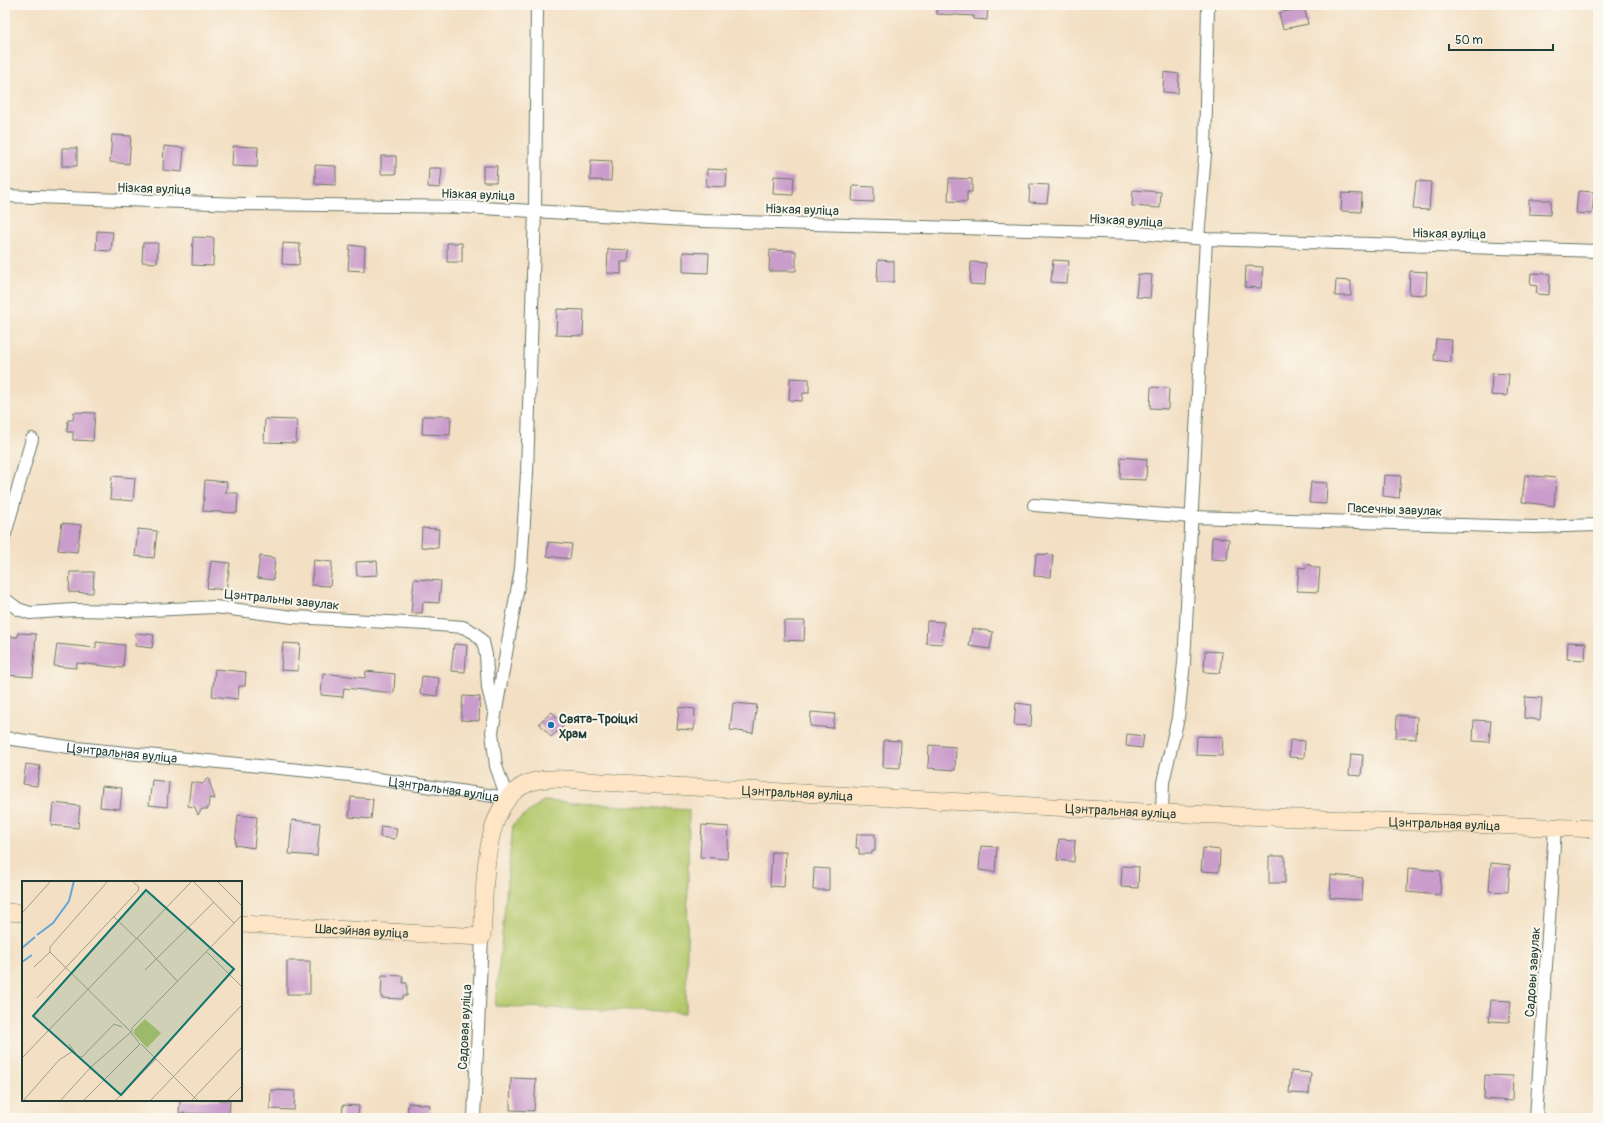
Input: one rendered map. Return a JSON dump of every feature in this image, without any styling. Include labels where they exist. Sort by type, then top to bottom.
[{"type":"main road","name":"Цэнтральная вуліца","points":[[507,798],[517,789],[528,783],[548,779],[1162,813],[1598,829]]},
{"type":"main road","points":[[482,936],[491,839],[498,813],[507,798]]},
{"type":"main road","points":[[5,912],[22,913]]},
{"type":"main road","name":"Шасэйная вуліца","points":[[242,924],[482,936]]},
{"type":"street","points":[[507,798],[499,778],[494,755],[492,732],[494,713],[521,569],[527,473],[535,210],[537,5]]},
{"type":"street","points":[[1162,813],[1163,782],[1178,718],[1184,663],[1192,518],[1205,154],[1208,5]]},
{"type":"street","name":"Нізкая вуліца","points":[[5,196],[242,204],[535,210],[702,221],[1137,233],[1202,238],[1598,251]]},
{"type":"street","points":[[5,534],[32,439]]},
{"type":"street","points":[[5,496],[12,507]]},
{"type":"street","name":"Пасечны завулак","points":[[1034,505],[1192,518],[1535,527],[1598,525]]},
{"type":"street","name":"Цэнтральны завулак","points":[[5,599],[18,609],[30,613],[74,610],[128,611],[215,607],[293,617],[463,627],[475,633],[483,642],[486,655],[488,688],[494,713]]},
{"type":"street","name":"Цэнтральная вуліца","points":[[5,738],[76,748],[350,775],[507,798]]},
{"type":"street","name":"Садовы завулак","points":[[1536,1118],[1555,828]]},
{"type":"street","name":"Садовая вуліца","points":[[474,1118],[482,936]]},
{"type":"green space","points":[[543,801],[689,810],[686,1013],[495,1006],[513,824]]},
{"type":"building","points":[[937,5],[988,5],[987,20],[974,19],[974,16],[937,14]]},
{"type":"building","points":[[1291,5],[1304,5],[1308,24],[1283,29],[1279,13],[1292,10]]},
{"type":"building","points":[[1164,72],[1179,74],[1178,93],[1163,92]]},
{"type":"building","points":[[112,135],[131,136],[129,164],[110,162]]},
{"type":"building","points":[[164,146],[184,148],[182,172],[163,170]]},
{"type":"building","points":[[233,146],[258,147],[257,167],[232,166]]},
{"type":"building","points":[[62,148],[77,148],[77,166],[62,166]]},
{"type":"building","points":[[381,156],[396,156],[396,174],[381,174]]},
{"type":"building","points":[[591,160],[612,161],[611,181],[590,180]]},
{"type":"building","points":[[315,165],[336,166],[336,185],[315,184]]},
{"type":"building","points":[[483,166],[497,166],[496,182],[483,182]]},
{"type":"building","points":[[429,168],[442,168],[440,188],[428,187]]},
{"type":"building","points":[[707,169],[727,170],[726,187],[706,186]]},
{"type":"building","points":[[774,176],[794,177],[793,195],[773,194]]},
{"type":"building","points":[[949,178],[972,179],[972,192],[967,192],[967,202],[948,201]]},
{"type":"building","points":[[1416,181],[1431,182],[1429,210],[1413,209]]},
{"type":"building","points":[[1030,184],[1049,185],[1047,203],[1029,202]]},
{"type":"building","points":[[853,186],[874,187],[874,202],[852,201]]},
{"type":"building","points":[[1133,190],[1161,192],[1160,208],[1132,206]]},
{"type":"building","points":[[1578,191],[1594,192],[1592,214],[1576,213]]},
{"type":"building","points":[[1342,193],[1362,194],[1361,212],[1341,211]]},
{"type":"building","points":[[1529,200],[1551,200],[1550,215],[1529,214]]},
{"type":"building","points":[[97,231],[113,232],[111,251],[96,250]]},
{"type":"building","points":[[193,237],[214,238],[213,266],[192,265]]},
{"type":"building","points":[[143,243],[158,243],[157,263],[142,262]]},
{"type":"building","points":[[283,243],[300,244],[299,265],[282,264]]},
{"type":"building","points":[[447,243],[462,243],[462,262],[447,262]]},
{"type":"building","points":[[350,245],[365,247],[364,271],[348,270]]},
{"type":"building","points":[[608,249],[629,250],[628,262],[621,262],[621,274],[607,273]]},
{"type":"building","points":[[770,250],[796,251],[796,271],[769,271]]},
{"type":"building","points":[[683,252],[709,253],[708,273],[683,272]]},
{"type":"building","points":[[878,260],[894,261],[894,282],[877,282]]},
{"type":"building","points":[[1053,260],[1069,261],[1067,283],[1051,282]]},
{"type":"building","points":[[971,262],[986,263],[985,285],[970,284]]},
{"type":"building","points":[[1246,266],[1263,267],[1261,288],[1245,287]]},
{"type":"building","points":[[1410,271],[1427,272],[1426,295],[1409,294]]},
{"type":"building","points":[[1531,273],[1550,274],[1549,295],[1536,294],[1537,286],[1530,285]]},
{"type":"building","points":[[1138,274],[1152,275],[1150,298],[1136,297]]},
{"type":"building","points":[[1336,280],[1351,281],[1351,296],[1335,296]]},
{"type":"building","points":[[557,309],[584,310],[583,336],[556,335]]},
{"type":"building","points":[[1436,339],[1452,340],[1451,362],[1434,360]]},
{"type":"building","points":[[1492,373],[1509,374],[1507,396],[1491,395]]},
{"type":"building","points":[[790,378],[809,379],[809,393],[803,393],[802,401],[789,400]]},
{"type":"building","points":[[1151,387],[1169,388],[1168,409],[1150,408]]},
{"type":"building","points":[[74,412],[95,413],[93,441],[73,440],[73,432],[67,432],[68,420],[73,420]]},
{"type":"building","points":[[423,416],[451,416],[450,435],[422,434]]},
{"type":"building","points":[[265,419],[297,420],[296,443],[264,442]]},
{"type":"building","points":[[1121,457],[1147,459],[1146,480],[1120,479]]},
{"type":"building","points":[[1384,475],[1401,476],[1399,498],[1383,496]]},
{"type":"building","points":[[1525,475],[1556,478],[1554,506],[1522,502]]},
{"type":"building","points":[[112,476],[135,478],[133,501],[110,499]]},
{"type":"building","points":[[205,480],[227,482],[226,493],[238,493],[237,513],[203,511]]},
{"type":"building","points":[[1311,482],[1327,483],[1326,504],[1309,503]]},
{"type":"building","points":[[62,523],[81,525],[77,552],[58,550]]},
{"type":"building","points":[[422,528],[439,529],[438,548],[421,547]]},
{"type":"building","points":[[138,529],[157,531],[154,558],[135,556]]},
{"type":"building","points":[[1212,537],[1229,539],[1227,560],[1211,559]]},
{"type":"building","points":[[548,542],[572,544],[570,559],[547,556]]},
{"type":"building","points":[[1036,554],[1053,555],[1051,577],[1034,576]]},
{"type":"building","points":[[260,556],[275,558],[273,580],[257,578]]},
{"type":"building","points":[[314,560],[332,562],[330,586],[311,585]]},
{"type":"building","points":[[211,561],[230,563],[226,590],[207,588]]},
{"type":"building","points":[[377,561],[378,575],[357,576],[356,562]]},
{"type":"building","points":[[1308,564],[1315,568],[1320,568],[1318,592],[1297,591],[1299,567],[1305,568]]},
{"type":"building","points":[[70,572],[94,572],[93,593],[69,592]]},
{"type":"building","points":[[414,579],[441,581],[439,603],[423,602],[422,613],[411,613]]},
{"type":"building","points":[[784,621],[805,621],[804,641],[784,640]]},
{"type":"building","points":[[927,621],[944,622],[942,644],[926,643]]},
{"type":"building","points":[[972,628],[993,632],[990,649],[969,646]]},
{"type":"building","points":[[18,633],[36,634],[33,677],[5,675],[5,636],[18,637]]},
{"type":"building","points":[[136,633],[154,635],[152,648],[135,646]]},
{"type":"building","points":[[96,642],[125,645],[123,668],[77,663],[76,668],[54,666],[57,644],[96,648]]},
{"type":"building","points":[[1568,642],[1586,643],[1585,660],[1567,659]]},
{"type":"building","points":[[283,643],[300,644],[298,671],[281,670]]},
{"type":"building","points":[[454,644],[467,645],[465,672],[451,671]]},
{"type":"building","points":[[1205,651],[1222,652],[1220,673],[1204,672]]},
{"type":"building","points":[[215,669],[246,672],[245,686],[239,686],[238,699],[212,696]]},
{"type":"building","points":[[366,671],[395,674],[394,693],[344,688],[343,697],[321,695],[323,673],[365,678]]},
{"type":"building","points":[[422,676],[439,678],[437,696],[420,694]]},
{"type":"building","points":[[463,696],[480,697],[479,721],[461,720]]},
{"type":"building","points":[[1525,697],[1542,698],[1540,720],[1524,718]]},
{"type":"building","points":[[733,703],[757,705],[753,733],[730,730]]},
{"type":"building","points":[[1016,703],[1032,705],[1031,726],[1014,725]]},
{"type":"building","points":[[679,707],[695,709],[694,730],[677,729]]},
{"type":"building","name":"Свята-Троіцкі Храм","points":[[552,712],[564,726],[551,737],[539,723]]},
{"type":"building","points":[[811,712],[835,714],[833,728],[810,726]]},
{"type":"building","points":[[1397,715],[1417,717],[1416,739],[1396,738]]},
{"type":"building","points":[[1474,720],[1491,721],[1489,742],[1473,741]]},
{"type":"building","points":[[1127,734],[1144,736],[1142,748],[1126,746]]},
{"type":"building","points":[[1197,736],[1223,737],[1222,756],[1196,755]]},
{"type":"building","points":[[884,740],[901,741],[900,768],[883,767]]},
{"type":"building","points":[[1290,740],[1305,741],[1304,758],[1289,757]]},
{"type":"building","points":[[929,745],[956,747],[955,770],[928,768]]},
{"type":"building","points":[[1351,754],[1363,755],[1361,776],[1349,775]]},
{"type":"building","points":[[26,764],[40,766],[37,786],[23,784]]},
{"type":"building","points":[[208,777],[215,799],[209,798],[208,809],[202,809],[198,815],[195,807],[188,806],[191,782],[203,784]]},
{"type":"building","points":[[152,780],[169,782],[167,807],[149,805]]},
{"type":"building","points":[[102,786],[122,788],[120,809],[100,807]]},
{"type":"building","points":[[351,797],[373,799],[371,819],[349,817]]},
{"type":"building","points":[[53,803],[80,806],[78,828],[51,825]]},
{"type":"building","points":[[238,815],[257,817],[254,848],[235,845]]},
{"type":"building","points":[[292,820],[320,823],[317,856],[289,854]]},
{"type":"building","points":[[702,825],[729,827],[727,859],[700,857]]},
{"type":"building","points":[[381,826],[397,828],[395,839],[380,837]]},
{"type":"building","points":[[857,834],[875,834],[875,851],[872,851],[872,854],[859,854],[859,848],[856,848]]},
{"type":"building","points":[[1059,839],[1075,840],[1074,862],[1057,860]]},
{"type":"building","points":[[981,846],[997,847],[995,872],[979,870]]},
{"type":"building","points":[[1203,848],[1220,850],[1219,872],[1201,871]]},
{"type":"building","points":[[772,852],[786,852],[784,887],[770,886]]},
{"type":"building","points":[[1269,856],[1285,856],[1285,883],[1269,883]]},
{"type":"building","points":[[1491,863],[1510,865],[1508,892],[1489,891]]},
{"type":"building","points":[[1122,866],[1139,867],[1138,888],[1121,887]]},
{"type":"building","points":[[814,868],[829,869],[829,890],[813,890]]},
{"type":"building","points":[[1408,868],[1441,871],[1440,895],[1407,892]]},
{"type":"building","points":[[1331,875],[1363,878],[1362,900],[1330,898]]},
{"type":"building","points":[[287,961],[310,961],[310,994],[287,994]]},
{"type":"building","points":[[382,975],[403,976],[403,983],[407,983],[407,996],[403,996],[402,999],[381,998]]},
{"type":"building","points":[[1491,1000],[1511,1001],[1509,1022],[1489,1021]]},
{"type":"building","points":[[1291,1071],[1311,1073],[1309,1094],[1289,1093]]},
{"type":"building","points":[[1485,1075],[1513,1076],[1512,1101],[1484,1099]]},
{"type":"building","points":[[511,1078],[536,1079],[534,1111],[510,1110]]},
{"type":"building","points":[[271,1090],[295,1091],[294,1110],[270,1109]]},
{"type":"building","points":[[180,1101],[230,1101],[229,1115],[179,1113]]},
{"type":"building","points":[[408,1103],[430,1105],[429,1118],[407,1118]]},
{"type":"building","points":[[343,1105],[359,1106],[358,1118],[342,1118]]},
{"type":"place","name":"Свята-Троіцкі Храм","points":[[551,725]]}]
